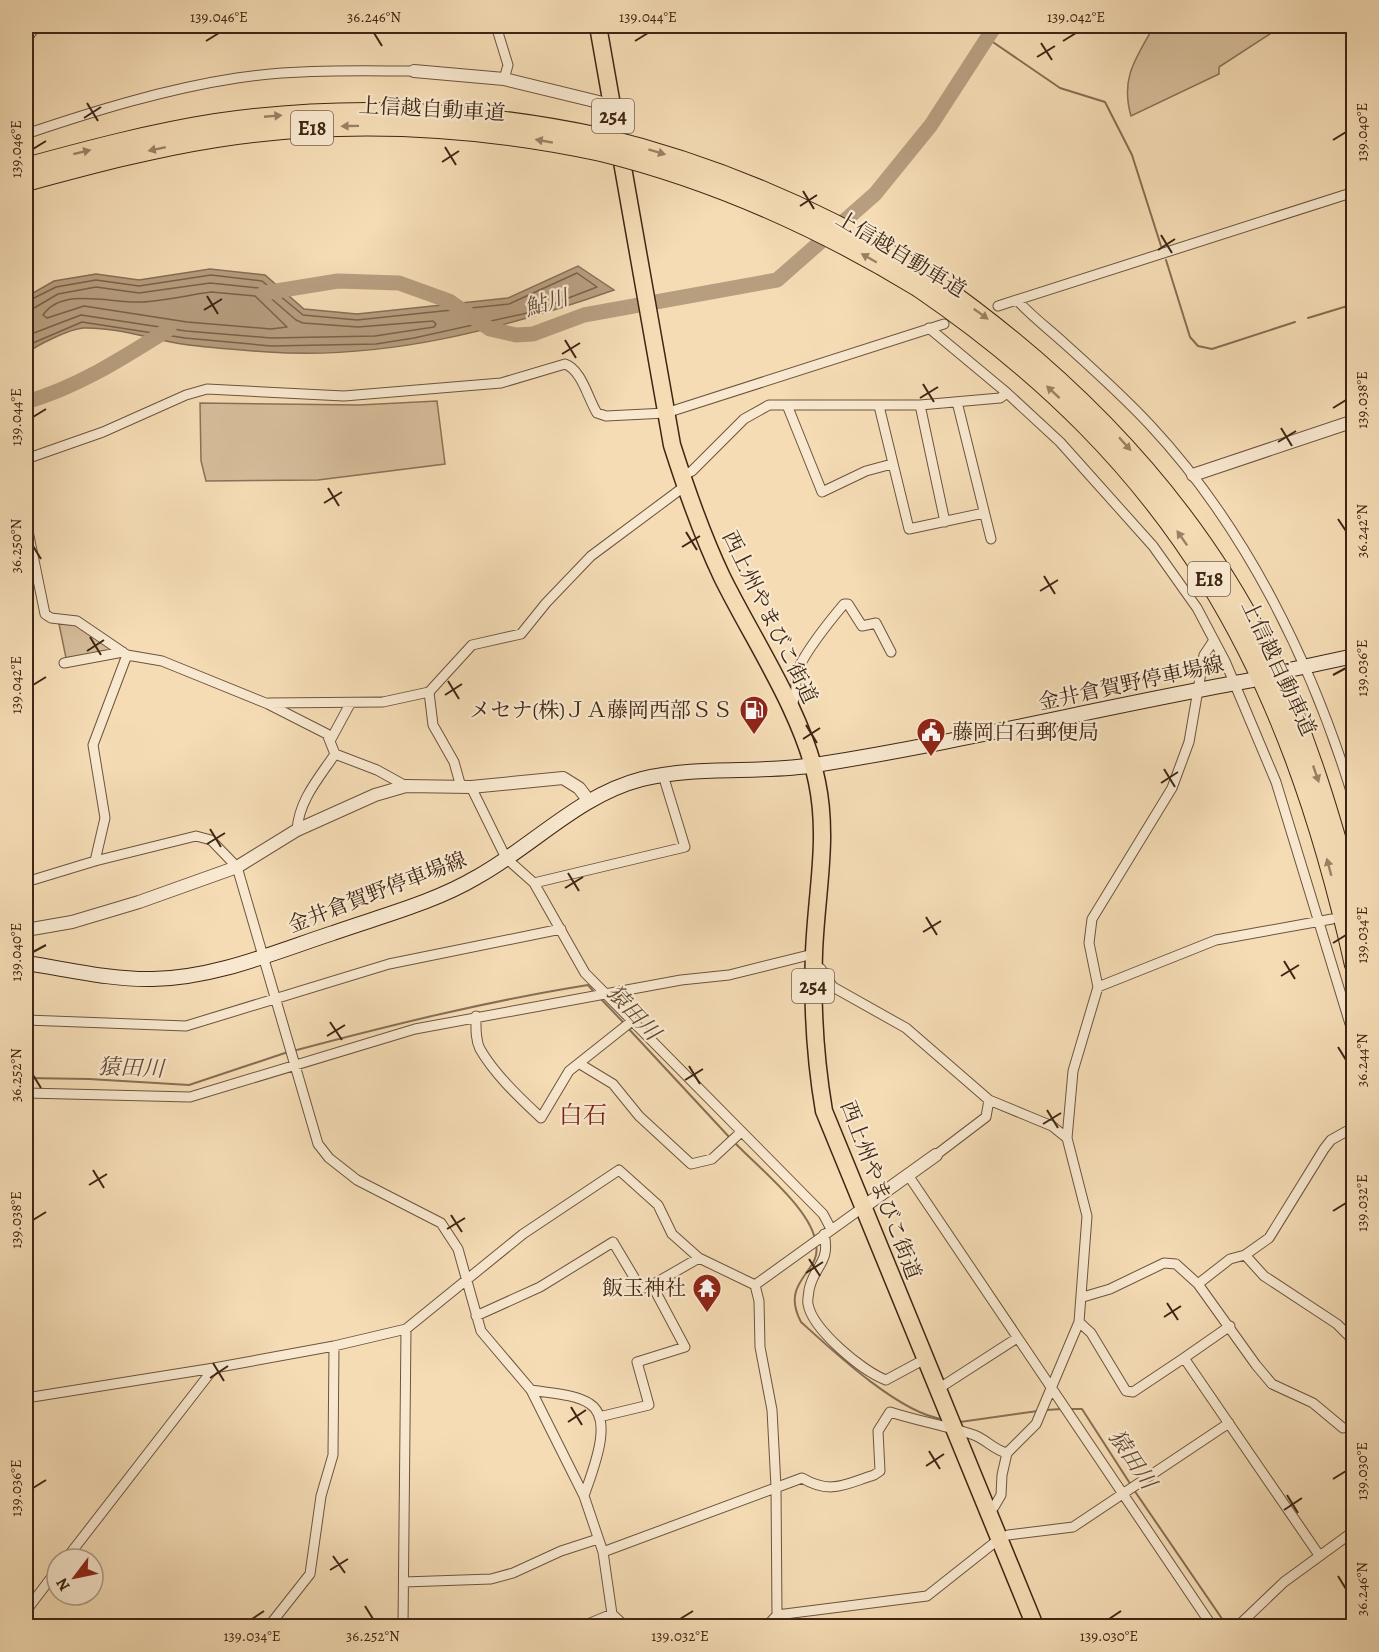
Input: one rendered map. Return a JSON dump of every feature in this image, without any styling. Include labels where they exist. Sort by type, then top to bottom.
[{"type":"highway","name":"西上州やまびこ街道","points":[[598,26],[666,413],[684,481],[721,574],[789,708],[812,766],[823,825],[814,959],[813,1020],[824,1111],[1035,1626]]},
{"type":"highway","name":"上信越自動車道","points":[[26,167],[170,131],[306,113],[445,114],[524,123],[601,145],[755,202],[926,284],[1023,347],[1083,400],[1139,460],[1206,547],[1251,622],[1288,697],[1319,782],[1353,902]]},
{"type":"highway","name":"上信越自動車道","points":[[26,182],[169,146],[262,132],[318,128],[443,128],[601,145]]},
{"type":"highway","name":"上信越自動車道","points":[[926,284],[1073,411],[1140,483],[1197,560],[1238,627],[1288,739],[1319,828],[1353,965]]},
{"type":"main road","points":[[1289,670],[1353,656]]},
{"type":"main road","name":"金井倉賀野停車場線","points":[[26,963],[151,980],[189,977],[263,956],[460,887],[589,801],[619,787],[663,775],[812,766],[990,734],[1252,680]]},
{"type":"street","points":[[26,40],[36,26]]},
{"type":"street","points":[[496,26],[508,65],[504,79]]},
{"type":"street","points":[[26,134],[172,91],[238,78],[334,72],[414,71],[504,79],[612,105]]},
{"type":"street","points":[[998,306],[1353,192]]},
{"type":"street","points":[[1017,300],[1124,398],[1193,475],[1282,618],[1329,729],[1353,801]]},
{"type":"street","points":[[26,459],[65,447],[186,395],[207,389],[344,396],[501,383],[565,364],[571,366],[577,374],[597,413],[606,416],[666,413],[945,324]]},
{"type":"street","points":[[929,328],[1007,393],[1060,442],[1153,546],[1184,587],[1214,640],[1276,782],[1353,1037]]},
{"type":"street","points":[[268,704],[383,702],[429,692],[472,645],[521,634],[546,603],[591,556],[684,481],[744,419],[760,408],[769,405],[920,405],[1000,398],[1007,393]]},
{"type":"street","points":[[957,402],[991,539]]},
{"type":"street","points":[[787,405],[822,492],[866,471],[892,464]]},
{"type":"street","points":[[920,405],[945,522]]},
{"type":"street","points":[[879,406],[909,529],[984,513]]},
{"type":"street","points":[[1193,475],[1353,421]]},
{"type":"street","points":[[26,499],[28,531],[45,614],[51,618],[76,621],[125,653],[162,662],[268,704],[327,734],[336,754],[377,770],[406,786]]},
{"type":"street","points":[[789,708],[796,696],[795,682],[799,668],[828,622],[844,604],[848,604],[862,626],[876,623],[891,652]]},
{"type":"street","points":[[988,1510],[994,1507],[1001,1495],[1002,1475],[1007,1453],[1036,1424],[1079,1322],[1083,1298],[1087,1216],[1067,1138],[1073,1071],[1098,987],[1089,943],[1092,920],[1172,788],[1189,742],[1204,655],[1214,640]]},
{"type":"street","points":[[64,663],[125,653]]},
{"type":"street","points":[[94,861],[105,818],[93,745],[117,688],[125,653]]},
{"type":"street","points":[[429,692],[433,725],[466,787],[506,858],[534,883],[585,973],[739,1134],[823,1214],[828,1232],[828,1250],[810,1287],[807,1303],[820,1328],[848,1353],[886,1380],[925,1359]]},
{"type":"street","points":[[330,741],[350,704]]},
{"type":"street","points":[[297,830],[298,815],[304,800],[336,754]]},
{"type":"street","points":[[534,883],[685,847],[663,775]]},
{"type":"street","points":[[26,930],[72,922],[139,902],[237,867],[297,830],[375,795],[406,786],[466,787],[563,778],[579,788],[589,801]]},
{"type":"street","points":[[26,882],[94,861],[204,836],[211,840],[237,867],[318,1144],[328,1158],[357,1180],[441,1223],[458,1249],[481,1331],[493,1348],[531,1390],[584,1496],[603,1552],[612,1614],[625,1626]]},
{"type":"street","points":[[1098,987],[1216,940],[1332,919]]},
{"type":"street","points":[[26,1020],[186,1026],[389,964],[561,929]]},
{"type":"street","points":[[26,1093],[190,1097],[296,1063],[416,1029],[476,1016],[814,959],[833,987],[906,1028],[989,1100],[1052,1126],[1067,1138]]},
{"type":"street","points":[[476,1016],[476,1037],[480,1049],[516,1094],[541,1118],[569,1071],[630,1022]]},
{"type":"street","points":[[580,1064],[613,1084],[639,1116],[691,1164],[712,1159],[739,1134]]},
{"type":"street","points":[[755,1285],[986,1117],[989,1100]]},
{"type":"street","points":[[1198,1284],[1230,1258],[1245,1256],[1269,1238],[1332,1140],[1353,1127]]},
{"type":"street","points":[[26,1398],[214,1368],[334,1346],[406,1329],[523,1234],[618,1170],[658,1205],[672,1234],[699,1258],[755,1285]]},
{"type":"street","points":[[908,1175],[1212,1626]]},
{"type":"street","points":[[476,1316],[540,1287],[613,1242],[641,1288],[652,1285],[699,1258]]},
{"type":"street","points":[[1245,1256],[1264,1276],[1337,1324],[1353,1341]]},
{"type":"street","points":[[1083,1298],[1110,1289],[1164,1263],[1176,1264],[1198,1284],[1256,1365],[1272,1383],[1313,1403],[1343,1428]]},
{"type":"street","points":[[599,1417],[649,1404],[637,1362],[685,1347],[652,1285]]},
{"type":"street","points":[[755,1285],[759,1301],[760,1347],[772,1410],[776,1487],[777,1615],[784,1626]]},
{"type":"street","points":[[1079,1322],[1091,1333],[1126,1391],[1133,1392],[1230,1326]]},
{"type":"street","points":[[403,1626],[406,1329]]},
{"type":"street","points":[[938,1389],[1017,1338]]},
{"type":"street","points":[[269,1626],[310,1574],[321,1496],[333,1455],[334,1346]]},
{"type":"street","points":[[1184,1358],[1319,1555]]},
{"type":"street","points":[[75,1547],[214,1368]]},
{"type":"street","points":[[531,1390],[588,1402],[596,1408],[599,1417],[600,1451],[584,1496]]},
{"type":"street","points":[[603,1552],[802,1478],[824,1488],[833,1488],[880,1471],[878,1431],[890,1412],[986,1440],[997,1451],[1007,1453]]},
{"type":"street","points":[[767,1626],[777,1615],[927,1596],[999,1539],[1008,1535],[1073,1527],[1229,1423]]},
{"type":"street","points":[[1238,1626],[1268,1596],[1353,1531]]},
{"type":"street","points":[[404,1582],[491,1579],[513,1573],[561,1551],[598,1539]]},
{"type":"street","points":[[26,1611],[45,1586]]},
{"type":"street","points":[[583,1626],[612,1614]]},
{"type":"shaded area","points":[[1154,26],[1278,26],[1270,34],[1219,67],[1219,74],[1131,116],[1127,90],[1129,79],[1136,59]]},
{"type":"shaded area","points":[[437,401],[445,464],[318,480],[206,481],[201,461],[200,403],[359,405]]},
{"type":"shaded area","points":[[59,624],[78,625],[114,650],[66,658]]},
{"type":"water","points":[[578,266],[614,290],[487,329],[401,346],[357,351],[268,352],[193,345],[120,331],[83,328],[53,338],[26,354],[26,297],[54,281],[96,274],[139,280],[210,269],[265,275],[304,309],[357,314],[508,298]]},
{"type":"waterway","name":"鮎川","points":[[264,293],[338,281],[399,283],[449,301],[490,329],[516,335],[533,334],[584,315],[777,280],[875,194],[931,125],[995,26]]},
{"type":"waterway","points":[[987,38],[1060,88],[1105,102],[1132,155],[1161,246]]},
{"type":"waterway","points":[[1166,260],[1190,337],[1198,346],[1212,349],[1295,322]]},
{"type":"waterway","points":[[1308,318],[1354,304]]},
{"type":"waterway","name":"鮎川","points":[[26,402],[82,380],[169,329]]},
{"type":"waterway","name":"猿田川","points":[[293,1051],[514,998],[588,985],[594,992]]},
{"type":"waterway","name":"猿田川","points":[[600,998],[623,1022]]},
{"type":"waterway","name":"猿田川","points":[[627,1027],[731,1139]]},
{"type":"waterway","name":"猿田川","points":[[26,1078],[189,1085],[288,1052]]},
{"type":"waterway","name":"猿田川","points":[[735,1143],[793,1201],[803,1214],[815,1239]]},
{"type":"waterway","name":"猿田川","points":[[816,1245],[813,1263],[802,1278],[795,1296],[801,1322],[848,1364],[887,1393],[925,1414],[942,1419]]},
{"type":"waterway","name":"猿田川","points":[[1046,1410],[1062,1409]]},
{"type":"waterway","name":"猿田川","points":[[1070,1409],[1082,1409],[1131,1485]]},
{"type":"waterway","name":"猿田川","points":[[960,1422],[1038,1411]]},
{"type":"waterway","name":"猿田川","points":[[1134,1490],[1227,1626]]},
{"type":"place","name":"メセナ(株)ＪＡ藤岡西部ＳＳ","points":[[754,736]]},
{"type":"place","name":"藤岡白石郵便局","points":[[931,758]]},
{"type":"place","name":"飯玉神社","points":[[707,1314]]},
{"type":"district","name":"白石","points":[[583,1115]]}]
